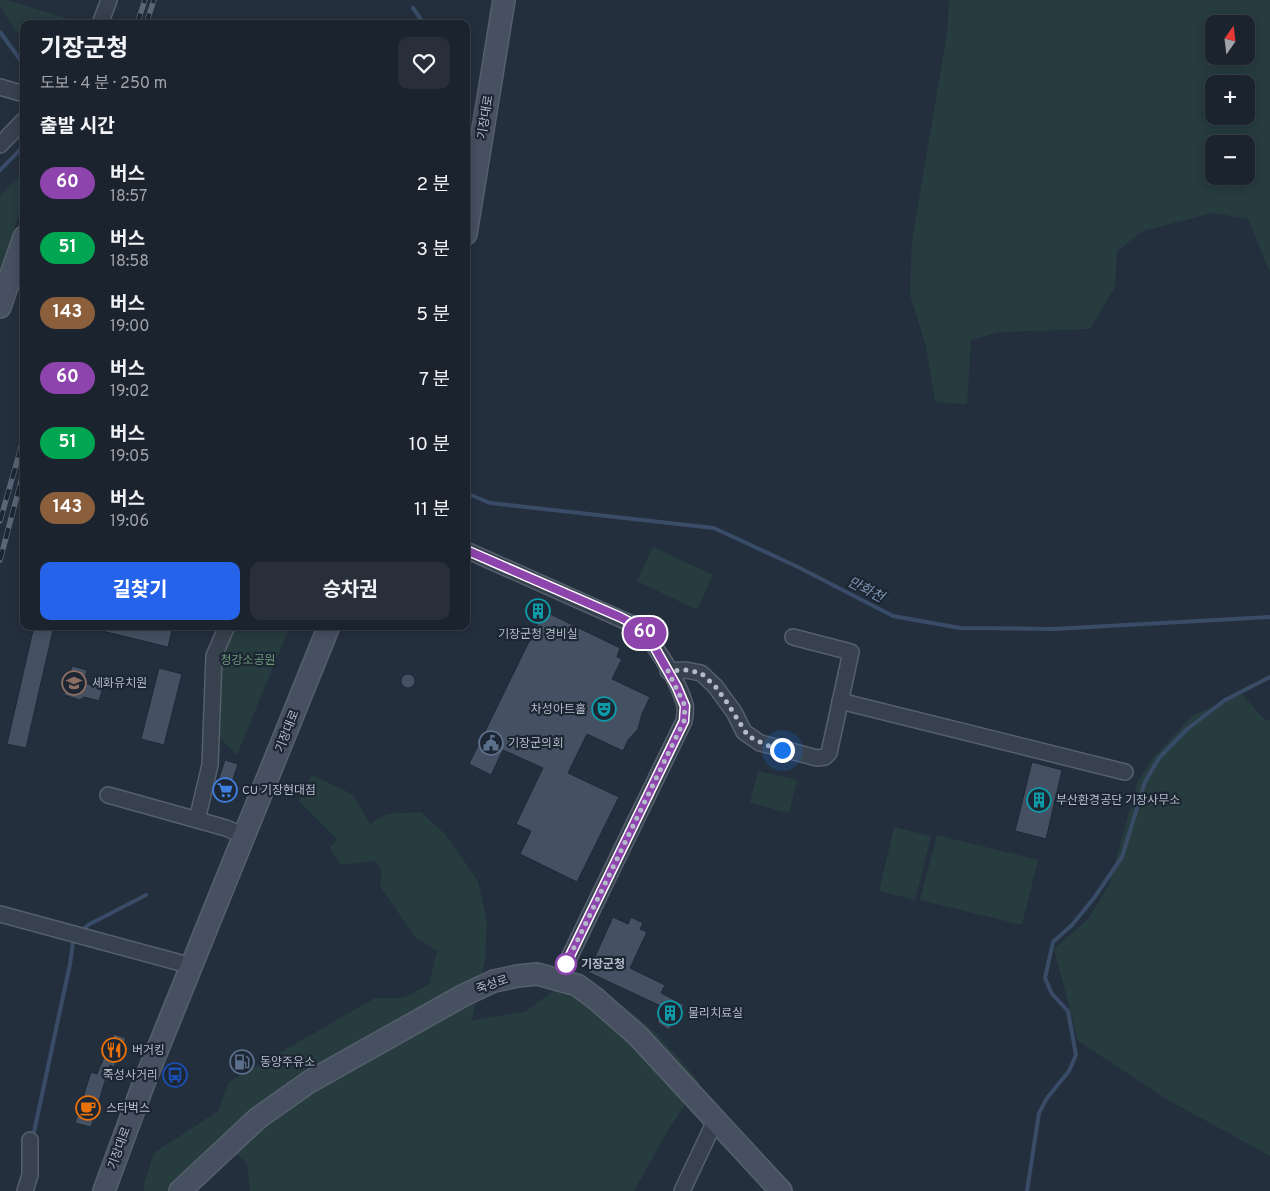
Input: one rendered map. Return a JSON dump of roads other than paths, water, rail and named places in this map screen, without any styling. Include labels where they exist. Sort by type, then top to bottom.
[{"type":"main road","name":"기장대로","points":[[470,209],[504,0]]},
{"type":"main road","points":[[0,307],[20,249]]},
{"type":"main road","name":"기장대로","points":[[104,1191],[124,1134],[327,630]]},
{"type":"main road","name":"죽성로","points":[[180,1191],[258,1118],[309,1082],[464,995],[494,981],[536,974],[577,985],[638,1036],[714,1121],[781,1191]]},
{"type":"street","points":[[102,20],[109,0]]},
{"type":"street","points":[[0,87],[20,93]]},
{"type":"street","points":[[0,145],[20,124]]},
{"type":"street","points":[[470,552],[641,628],[668,671],[685,706],[684,721],[566,964]]},
{"type":"street","points":[[198,820],[210,765],[214,656],[225,630]]},
{"type":"street","points":[[668,671],[696,671],[709,679],[734,712],[744,732],[752,738],[766,745],[817,758],[825,757],[829,753],[851,652],[793,637]]},
{"type":"street","points":[[840,701],[1125,772]]},
{"type":"street","points":[[108,795],[226,828],[245,836]]},
{"type":"street","points":[[0,914],[192,966]]},
{"type":"street","points":[[682,1191],[714,1121]]},
{"type":"street","points":[[25,1191],[30,1176],[30,1140]]},
{"type":"waterway","points":[[413,8],[421,20]]},
{"type":"waterway","name":"만화천","points":[[0,32],[20,60]]},
{"type":"waterway","points":[[0,170],[20,150]]},
{"type":"waterway","name":"만화천","points":[[470,495],[490,503],[714,528],[798,567],[893,616],[960,628],[1054,629],[1270,617]]},
{"type":"waterway","points":[[1027,1191],[1039,1113],[1047,1098],[1069,1071],[1076,1055],[1068,1011],[1052,994],[1045,978],[1053,942],[1072,925],[1094,898],[1122,857],[1145,782],[1159,758],[1186,730],[1225,700],[1270,677]]},
{"type":"waterway","points":[[81,932],[88,925],[146,895]]},
{"type":"waterway","points":[[34,1132],[73,942],[75,940]]},
{"type":"railway","points":[[138,20],[145,0]]},
{"type":"railway","points":[[147,20],[154,0]]},
{"type":"railway","points":[[0,521],[20,451]]},
{"type":"railway","points":[[0,560],[20,485]]},
{"type":"place","name":"기장군청 경비실","points":[[538,611]]},
{"type":"place","name":"세화유치원","points":[[74,683]]},
{"type":"place","name":"차성아트홀","points":[[604,709]]},
{"type":"place","name":"기장군의회","points":[[491,743]]},
{"type":"place","name":"CU 기장현대점","points":[[225,790]]},
{"type":"place","name":"부산환경공단 기장사무소","points":[[1039,800]]},
{"type":"place","name":"기장군청","points":[[566,964]]},
{"type":"place","name":"물리치료실","points":[[670,1013]]},
{"type":"place","name":"버거킹","points":[[114,1050]]},
{"type":"place","name":"동양주유소","points":[[242,1062]]},
{"type":"place","name":"죽성사거리","points":[[175,1075]]},
{"type":"place","name":"스타벅스","points":[[88,1108]]},
{"type":"park label","name":"청강소공원","points":[[248,660]]}]
